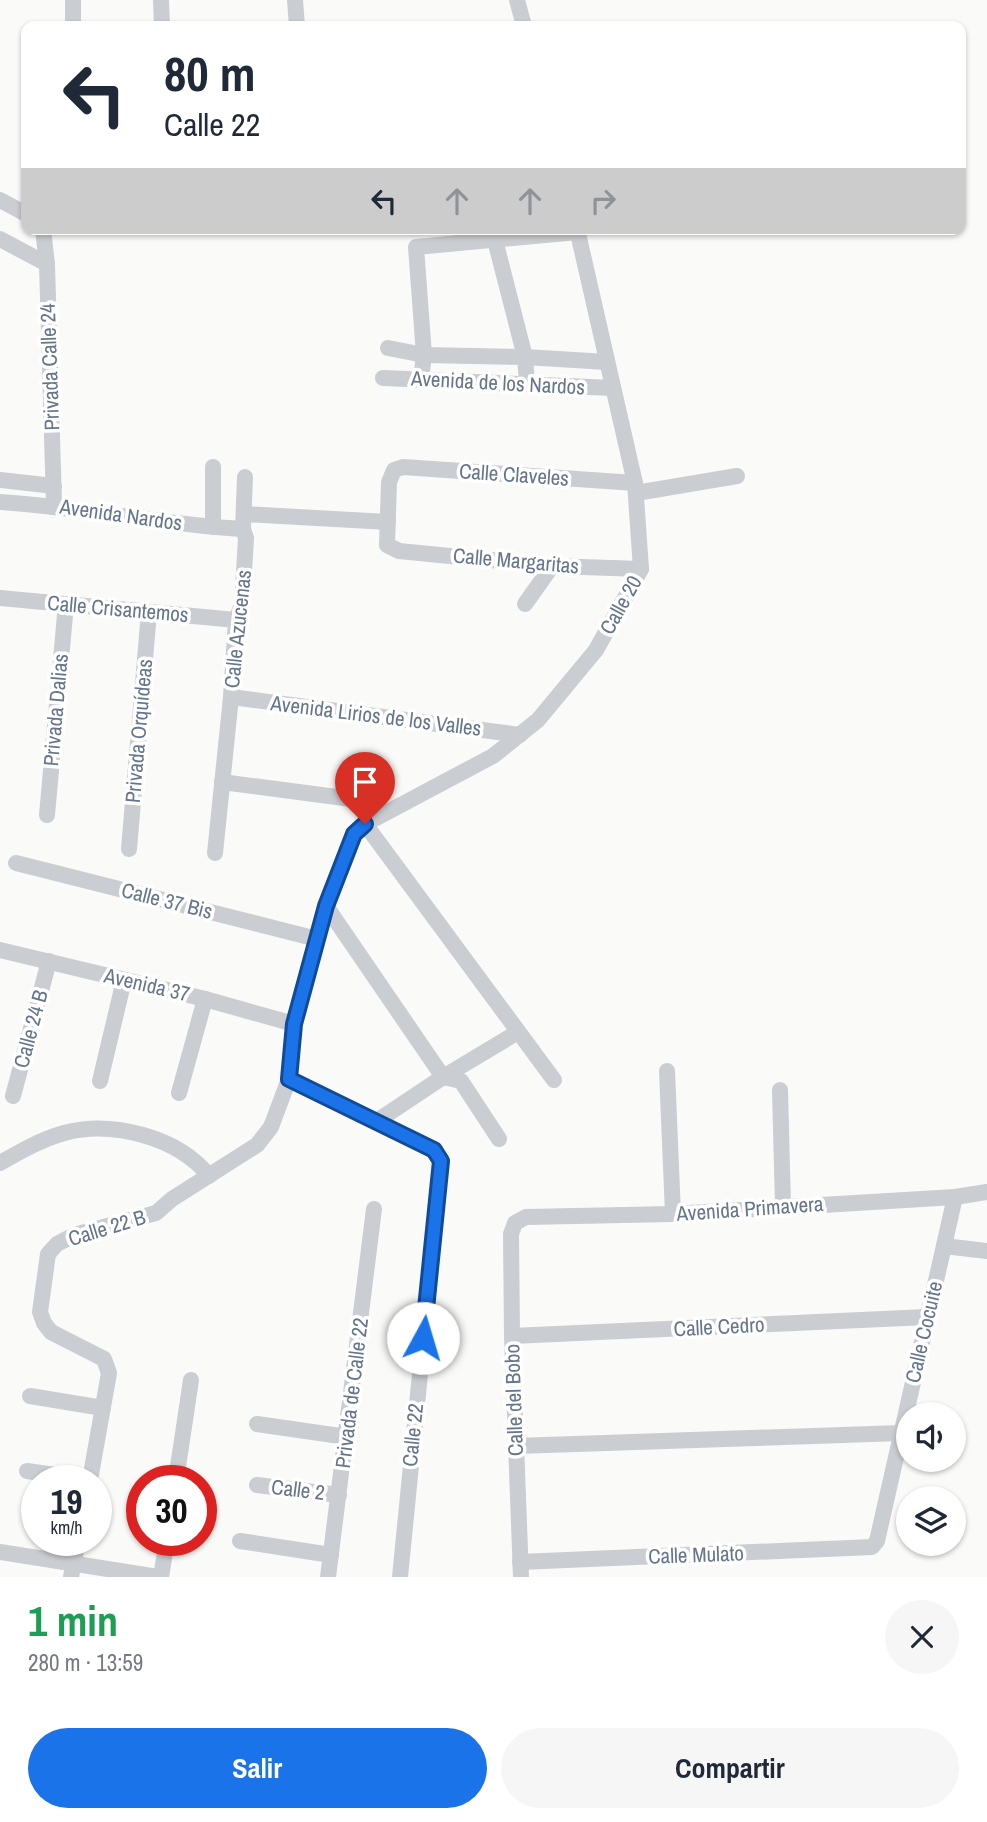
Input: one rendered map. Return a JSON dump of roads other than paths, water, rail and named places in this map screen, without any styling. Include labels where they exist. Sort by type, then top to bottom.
[{"type":"street","points":[[73,0],[73,21]]},
{"type":"street","points":[[161,0],[162,21]]},
{"type":"street","points":[[295,0],[297,21]]},
{"type":"street","points":[[517,0],[523,21]]},
{"type":"street","points":[[0,200],[21,211]]},
{"type":"street","name":"Privada Calle 24","points":[[44,235],[47,264],[54,505]]},
{"type":"street","points":[[421,379],[424,355],[416,247],[536,235]]},
{"type":"street","name":"Calle 20","points":[[365,824],[493,756],[538,720],[596,650],[641,569],[635,488],[579,235]]},
{"type":"street","points":[[0,239],[47,264]]},
{"type":"street","points":[[495,240],[525,357],[527,383]]},
{"type":"street","name":"Avenida de los Nardos","points":[[388,348],[424,355],[607,362]]},
{"type":"street","name":"Avenida de los Nardos","points":[[383,378],[613,388]]},
{"type":"street","points":[[213,467],[213,527]]},
{"type":"street","name":"Calle Claveles","points":[[388,522],[389,482],[394,470],[403,467],[635,488],[737,476]]},
{"type":"street","name":"Calle Azucenas","points":[[215,853],[236,620],[242,605],[246,538],[243,522],[245,477]]},
{"type":"street","name":"Avenida Nardos","points":[[0,480],[54,486]]},
{"type":"street","name":"Avenida Nardos","points":[[0,502],[54,505],[213,527],[243,522],[388,522]]},
{"type":"street","name":"Calle Margaritas","points":[[388,522],[387,545],[392,550],[552,566],[641,569]]},
{"type":"street","points":[[525,604],[552,566]]},
{"type":"street","name":"Calle Crisantemos","points":[[0,598],[236,620]]},
{"type":"street","name":"Privada Dalias","points":[[47,816],[66,604]]},
{"type":"street","name":"Privada Orquídeas","points":[[129,849],[149,612]]},
{"type":"street","name":"Avenida Lirios de los Valles","points":[[231,696],[520,734]]},
{"type":"street","points":[[222,782],[367,801]]},
{"type":"street","points":[[365,824],[554,1080]]},
{"type":"street","name":"Calle 22 B","points":[[93,1465],[109,1373],[104,1359],[51,1332],[44,1323],[40,1312],[48,1254],[57,1244],[74,1235],[156,1213],[172,1199],[257,1144],[271,1127],[289,1079],[294,1024],[326,906],[354,834],[365,824]]},
{"type":"street","name":"Calle 37 Bis","points":[[16,863],[317,939]]},
{"type":"street","points":[[326,906],[443,1077],[461,1081],[499,1139]]},
{"type":"street","name":"Avenida 37","points":[[0,950],[205,999],[294,1024]]},
{"type":"street","name":"Calle 24 B","points":[[13,1096],[48,961]]},
{"type":"street","points":[[100,1082],[124,980]]},
{"type":"street","points":[[179,1093],[205,999]]},
{"type":"street","points":[[377,1121],[518,1032]]},
{"type":"street","points":[[667,1071],[673,1214]]},
{"type":"street","name":"Calle 22","points":[[289,1079],[434,1150],[441,1161],[400,1577]]},
{"type":"street","points":[[780,1090],[783,1206]]},
{"type":"street","points":[[0,1163],[32,1144],[66,1132],[95,1129],[124,1131],[153,1139],[180,1152],[201,1166],[209,1176]]},
{"type":"street","name":"Avenida Primavera","points":[[515,1223],[526,1217],[673,1214],[955,1197],[987,1192]]},
{"type":"street","name":"Calle Cocuite","points":[[908,1402],[955,1197]]},
{"type":"street","name":"Privada de Calle 22","points":[[328,1577],[374,1209]]},
{"type":"street","name":"Calle del Bobo","points":[[515,1223],[511,1234],[512,1336],[521,1569]]},
{"type":"street","points":[[944,1247],[987,1251]]},
{"type":"street","name":"Calle Cedro","points":[[512,1336],[927,1317]]},
{"type":"street","points":[[178,1465],[191,1380]]},
{"type":"street","points":[[30,1396],[103,1408]]},
{"type":"street","points":[[257,1424],[347,1437]]},
{"type":"street","points":[[516,1446],[896,1433]]},
{"type":"street","name":"Calle Cocuite","points":[[872,1547],[877,1541],[896,1456]]},
{"type":"street","name":"Calle 2","points":[[257,1485],[339,1495]]},
{"type":"street","points":[[240,1541],[331,1555]]},
{"type":"street","name":"Calle Mulato","points":[[521,1569],[872,1547]]},
{"type":"street","points":[[0,1552],[72,1570],[160,1577],[164,1556]]}]
